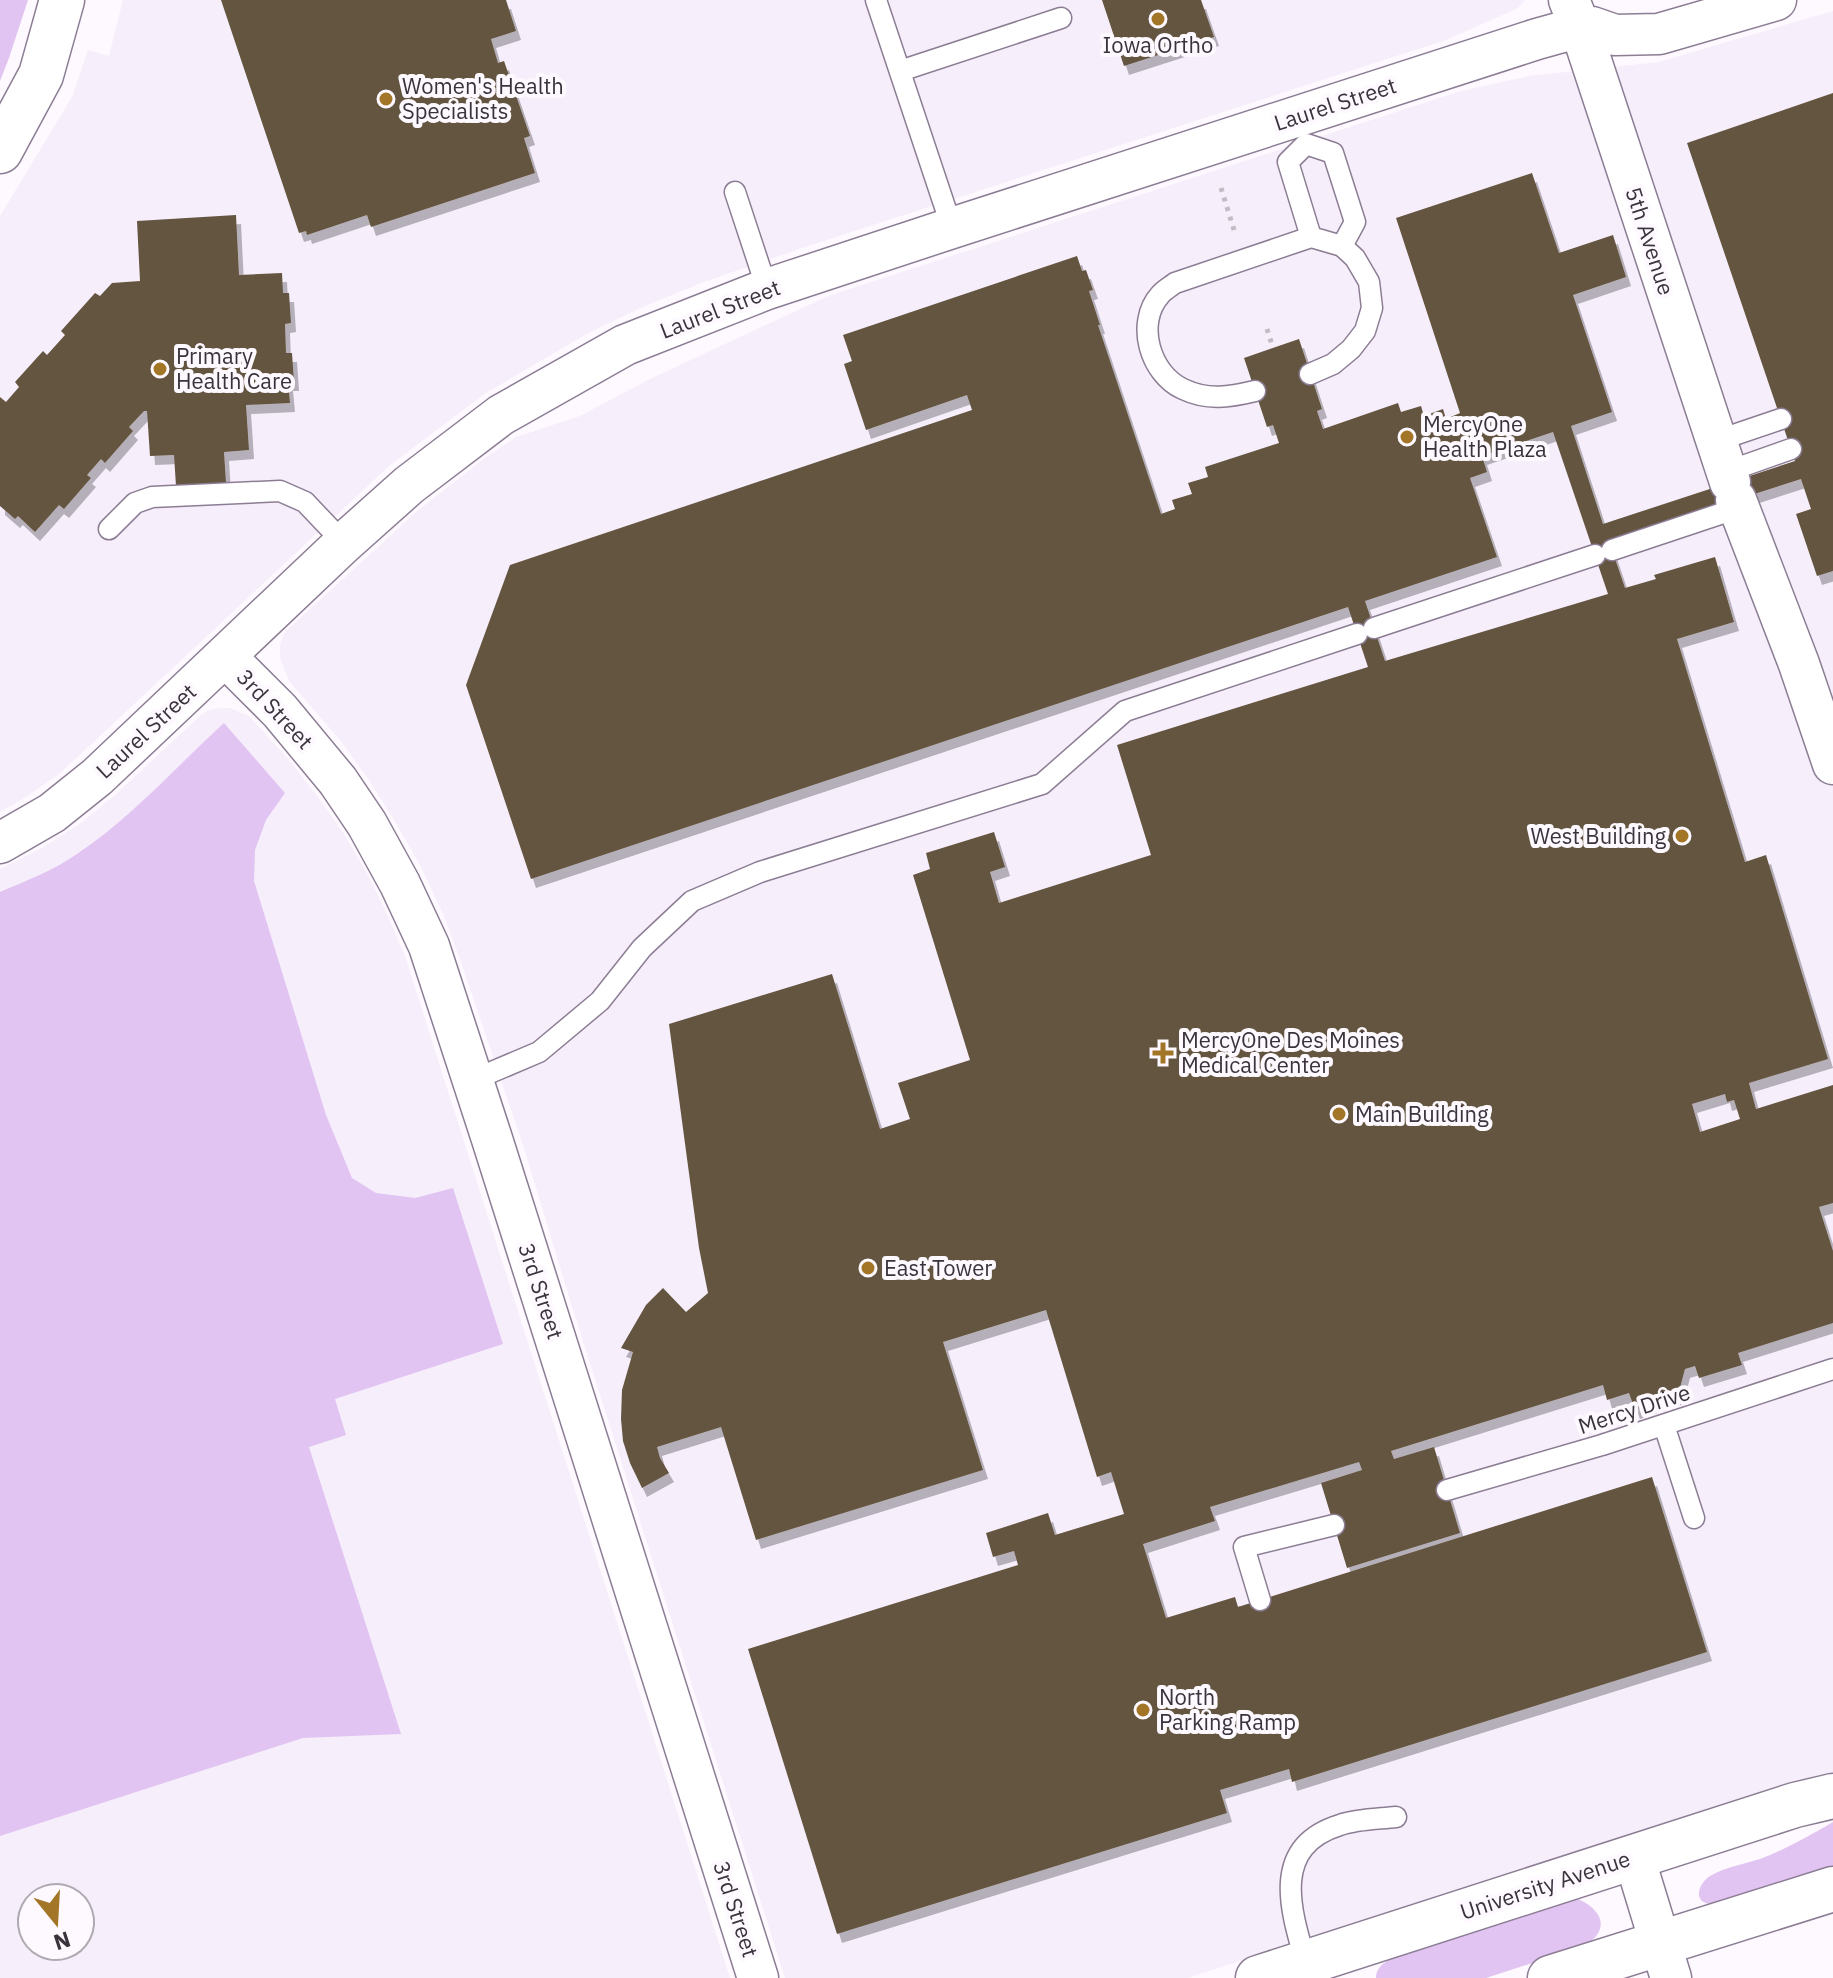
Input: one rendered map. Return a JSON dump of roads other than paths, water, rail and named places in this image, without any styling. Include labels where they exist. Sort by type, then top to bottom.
[{"type":"main road","points":[[0,151],[41,75],[62,0]]},
{"type":"main road","name":"University Avenue","points":[[1258,1978],[1308,1970],[1634,1857],[1795,1805],[1833,1796]]},
{"type":"main road","points":[[1550,1978],[1665,1960],[1833,1889]]},
{"type":"street","name":"Laurel Street","points":[[0,843],[52,813],[97,777],[409,485],[501,415],[625,345],[767,289],[952,228],[1302,130],[1584,9],[1592,27],[1615,35],[1659,34],[1776,0]]},
{"type":"street","name":"5th Avenue","points":[[1584,9],[1729,481],[1799,664],[1833,764]]},
{"type":"street","name":"3rd Street","points":[[225,656],[280,711],[338,781],[367,824],[429,946],[758,1978]]},
{"type":"street","points":[[1634,1857],[1665,1960]]},
{"type":"lane","points":[[876,0],[952,228]]},
{"type":"lane","points":[[900,71],[1061,18]]},
{"type":"lane","points":[[1311,237],[1288,162],[1302,130],[1333,153],[1355,222],[1342,246]]},
{"type":"lane","points":[[735,192],[767,289]]},
{"type":"lane","points":[[1255,391],[1222,398],[1195,394],[1169,381],[1156,366],[1150,348],[1148,330],[1152,311],[1160,295],[1175,283],[1311,237],[1342,246],[1355,258],[1369,282],[1372,308],[1365,331],[1351,349],[1333,364],[1310,374]]},
{"type":"lane","points":[[1729,481],[1781,419]]},
{"type":"lane","points":[[473,1080],[539,1052],[600,1001],[642,948],[692,901],[760,872],[1042,784],[1125,711],[1603,553],[1791,449]]},
{"type":"lane","points":[[109,529],[135,503],[152,497],[280,491],[305,502],[344,543]]},
{"type":"lane","name":"Mercy Drive","points":[[1447,1490],[1602,1445],[1833,1369]]},
{"type":"lane","points":[[1664,1425],[1694,1518]]},
{"type":"lane","points":[[1260,1600],[1244,1547],[1334,1525]]},
{"type":"lane","points":[[1308,1970],[1290,1899],[1290,1876],[1297,1857],[1312,1837],[1341,1824],[1396,1817]]},
{"type":"place","name":"Iowa Ortho","points":[[1158,19]]},
{"type":"place","name":"Women's Health Specialists","points":[[386,99]]},
{"type":"place","name":"Primary Health Care","points":[[160,369]]},
{"type":"place","name":"MercyOne Health Plaza","points":[[1407,437]]},
{"type":"place","name":"West Building","points":[[1682,836]]},
{"type":"place","name":"MercyOne Des Moines Medical Center","points":[[1163,1053]]},
{"type":"place","name":"Main Building","points":[[1339,1114]]},
{"type":"place","name":"East Tower","points":[[868,1268]]},
{"type":"place","name":"North Parking Ramp","points":[[1143,1710]]}]
